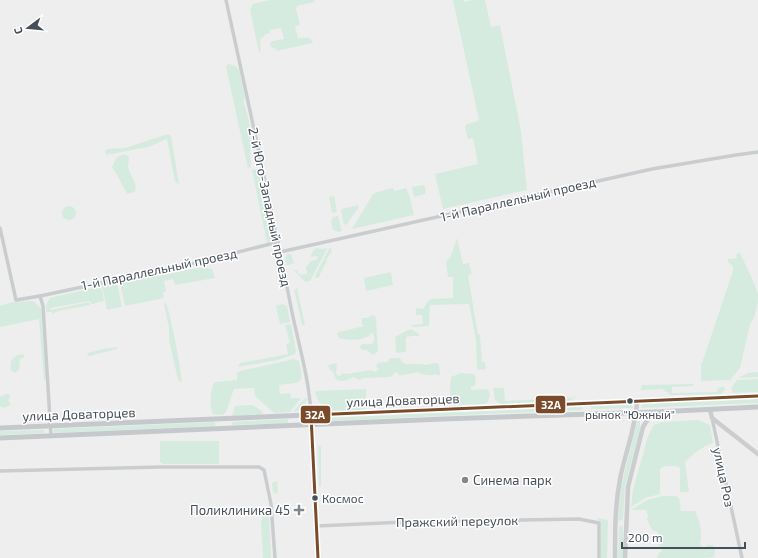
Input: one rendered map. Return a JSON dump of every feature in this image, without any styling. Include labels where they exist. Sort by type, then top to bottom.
[{"type":"main road","name":"улица Доваторцев","points":[[0,428],[758,396]]},
{"type":"main road","points":[[615,558],[615,522],[620,480],[637,413],[637,401]]},
{"type":"main road","name":"улица Доваторцев","points":[[0,438],[312,424],[637,413],[758,407]]},
{"type":"main road","points":[[710,410],[712,418],[758,454]]},
{"type":"main road","points":[[625,558],[628,487],[643,427],[648,419],[656,412]]},
{"type":"main road","points":[[311,415],[318,558]]},
{"type":"main road","points":[[615,522],[626,522]]},
{"type":"street","name":"2-й Юго-Западный проезд","points":[[226,0],[308,379],[311,415]]},
{"type":"street","name":"1-й Параллельный проезд","points":[[280,252],[652,169],[758,152]]},
{"type":"street","name":"1-й Параллельный проезд","points":[[0,228],[16,300],[195,263],[278,242]]},
{"type":"street","points":[[40,296],[44,317],[51,436]]},
{"type":"street","name":"улица Роз","points":[[712,418],[742,558]]},
{"type":"street","points":[[0,471],[160,467],[259,467],[264,470],[271,504],[275,558]]},
{"type":"street","name":"Пражский переулок","points":[[317,526],[405,522],[579,519],[598,523],[599,558]]},
{"type":"green space","points":[[270,0],[314,0],[314,2],[297,6],[296,9],[300,25],[295,26],[298,38],[309,38],[312,40],[312,43],[277,51],[271,47],[270,43],[284,39],[281,28],[270,30],[270,33],[261,38],[261,51],[259,52],[250,10],[253,4]]},
{"type":"green space","points":[[453,0],[464,0],[464,2],[472,0],[485,0],[491,27],[500,25],[521,131],[527,190],[443,209],[435,174],[478,164],[473,138],[468,139],[465,127],[467,124],[479,120]]},
{"type":"green space","points":[[228,64],[236,66],[239,70],[245,98],[243,102],[252,137],[250,139],[254,146],[250,150],[251,167],[248,168],[226,67]]},
{"type":"green space","points":[[168,134],[171,136],[179,184],[175,182],[167,139],[148,147],[106,155],[105,152],[107,149],[125,148]]},
{"type":"green space","points":[[125,154],[129,157],[128,168],[136,186],[135,192],[127,194],[112,167],[117,157]]},
{"type":"green space","points":[[257,169],[273,236],[267,243],[252,170]]},
{"type":"green space","points":[[423,185],[426,189],[425,194],[414,197],[412,187]]},
{"type":"green space","points":[[393,188],[394,191],[406,188],[414,215],[352,229],[373,194]]},
{"type":"green space","points":[[334,196],[337,212],[332,213],[329,197]]},
{"type":"green space","points":[[358,205],[359,207],[347,224],[344,225],[341,211],[342,209]]},
{"type":"green space","points":[[66,206],[72,206],[76,210],[76,216],[72,220],[66,220],[62,216],[62,210]]},
{"type":"green space","points":[[338,216],[342,231],[338,232],[333,230],[331,221],[333,217]]},
{"type":"green space","points":[[457,238],[463,264],[469,263],[472,274],[468,275],[478,335],[480,334],[482,362],[485,362],[486,369],[477,370],[476,340],[469,304],[430,305],[429,326],[412,327],[412,325],[423,324],[422,315],[416,315],[416,308],[423,309],[431,299],[453,298],[453,277],[448,277],[446,262],[451,256]]},
{"type":"green space","points":[[330,247],[332,251],[326,260],[327,261],[320,276],[316,279],[315,276]]},
{"type":"green space","points":[[316,248],[327,249],[310,281],[305,282],[294,270],[297,270],[298,274],[307,274],[306,267],[311,261],[318,259],[317,256],[311,257],[311,254]]},
{"type":"green space","points":[[274,253],[276,253],[277,256],[284,287],[281,286]]},
{"type":"green space","points":[[740,253],[758,294],[758,301],[754,317],[750,324],[740,368],[730,380],[701,381],[701,363],[733,271],[733,266],[728,262],[728,259],[737,258],[736,254]]},
{"type":"green space","points":[[287,254],[291,254],[294,263],[287,265],[285,261]]},
{"type":"green space","points":[[203,267],[212,269],[215,278],[175,285],[173,279],[164,281],[166,292],[163,292],[164,298],[125,306],[120,283]]},
{"type":"green space","points":[[391,272],[393,285],[366,291],[364,278]]},
{"type":"green space","points":[[117,283],[122,307],[107,310],[102,286]]},
{"type":"green space","points":[[101,286],[104,301],[92,304],[89,301],[51,308],[51,310],[89,302],[90,305],[58,311],[52,314],[52,312],[46,312],[46,305],[50,298]]},
{"type":"green space","points":[[297,288],[304,325],[302,325],[294,291]]},
{"type":"green space","points":[[33,301],[41,308],[46,378],[44,381],[39,319],[0,327],[0,306],[13,302]]},
{"type":"green space","points":[[165,303],[168,309],[174,336],[182,382],[178,380],[169,340],[169,328]]},
{"type":"green space","points":[[282,304],[287,306],[290,322],[280,324],[276,306]]},
{"type":"green space","points":[[372,315],[375,316],[376,319],[378,351],[373,355],[367,350],[360,348],[363,344],[372,344],[374,341],[374,335],[372,332],[370,335],[362,339],[347,340],[339,338],[337,334],[339,332],[364,326],[362,324],[362,318],[368,318]]},
{"type":"green space","points":[[291,324],[296,350],[295,354],[278,360],[238,367],[240,363],[288,354],[286,344],[290,343],[285,325]]},
{"type":"green space","points":[[411,329],[419,334],[419,336],[406,337],[406,352],[397,353],[395,337]]},
{"type":"green space","points":[[117,347],[117,349],[89,356],[87,355],[88,353],[103,349]]},
{"type":"green space","points":[[23,354],[25,356],[20,359],[18,370],[15,373],[11,371],[12,359]]},
{"type":"green space","points":[[390,358],[400,358],[402,362],[406,364],[439,364],[439,376],[436,374],[429,375],[416,372],[400,376],[396,372],[390,377],[363,378],[360,380],[353,377],[345,381],[341,381],[336,379],[328,365],[337,363],[336,373],[340,376],[343,373],[346,374],[371,370],[375,372],[379,370],[376,366],[378,363],[387,362]]},
{"type":"green space","points":[[294,359],[299,361],[302,375],[300,381],[297,383],[279,385],[280,394],[290,393],[291,398],[301,398],[290,412],[274,413],[255,396],[254,388],[234,389],[226,412],[223,415],[213,414],[211,398],[213,385],[215,382],[237,380],[237,373],[240,371]]},
{"type":"green space","points":[[758,372],[758,377],[738,378],[748,373]]},
{"type":"green space","points":[[461,373],[474,374],[476,382],[474,386],[471,387],[471,390],[488,389],[490,395],[488,402],[484,404],[456,405],[453,402],[450,392],[451,377]]},
{"type":"green space","points":[[758,379],[758,392],[732,392],[732,387],[737,380]]},
{"type":"green space","points":[[693,384],[693,386],[672,387],[672,393],[717,392],[718,388],[721,387],[724,387],[725,390],[721,394],[671,395],[662,389],[641,390],[642,385]]},
{"type":"green space","points":[[493,388],[504,388],[505,401],[573,398],[576,396],[571,400],[567,401],[501,404],[495,400]]},
{"type":"green space","points":[[366,389],[366,409],[342,411],[328,409],[322,405],[318,400],[315,391]]},
{"type":"green space","points":[[9,394],[10,397],[8,400],[11,405],[3,408],[0,406],[0,397]]},
{"type":"green space","points":[[307,398],[306,404],[303,408],[293,412],[304,399]]},
{"type":"green space","points":[[758,399],[758,403],[641,408],[643,404]]},
{"type":"green space","points":[[253,405],[262,411],[263,414],[232,416],[235,406]]},
{"type":"green space","points":[[632,405],[633,408],[590,409],[592,406]]},
{"type":"green space","points":[[583,408],[581,410],[327,421],[326,418]]},
{"type":"green space","points":[[288,419],[288,423],[232,425],[232,422]]},
{"type":"green space","points":[[640,420],[640,429],[625,487],[623,519],[620,521],[618,519],[621,487],[637,422]]},
{"type":"green space","points":[[698,420],[710,425],[713,443],[705,446],[685,462],[689,492],[680,492],[680,468],[667,466],[660,469],[660,494],[645,498],[631,507],[633,490],[648,436],[654,425],[662,422]]},
{"type":"green space","points":[[215,422],[215,426],[53,433],[54,429]]},
{"type":"green space","points":[[44,430],[44,433],[0,435],[0,431]]},
{"type":"green space","points":[[160,441],[219,441],[219,464],[163,464],[160,462]]},
{"type":"green space","points":[[318,445],[321,447],[321,487],[319,485]]},
{"type":"green space","points":[[277,481],[278,492],[276,494],[273,492],[272,483]]},
{"type":"green space","points":[[663,496],[676,496],[679,498],[681,511],[695,511],[700,527],[700,544],[703,548],[708,545],[713,545],[715,551],[714,557],[657,558],[658,554],[662,551],[658,543],[658,533],[653,531],[647,520],[648,515],[646,510],[631,510],[647,500]]},
{"type":"green space","points":[[264,512],[269,512],[271,558],[263,558],[261,523]]},
{"type":"green space","points":[[597,518],[608,520],[607,558],[601,558],[601,525]]},
{"type":"green space","points":[[620,526],[623,528],[623,558],[618,558]]},
{"type":"transit line","name":"32A","points":[[318,558],[311,415],[758,396]]},
{"type":"place","name":"рынок \"Южный\"","points":[[630,401]]},
{"type":"place","name":"Синема парк","points":[[465,480]]},
{"type":"place","name":"Космос","points":[[315,498]]},
{"type":"place","name":"Поликлиника 45","points":[[299,510]]}]
